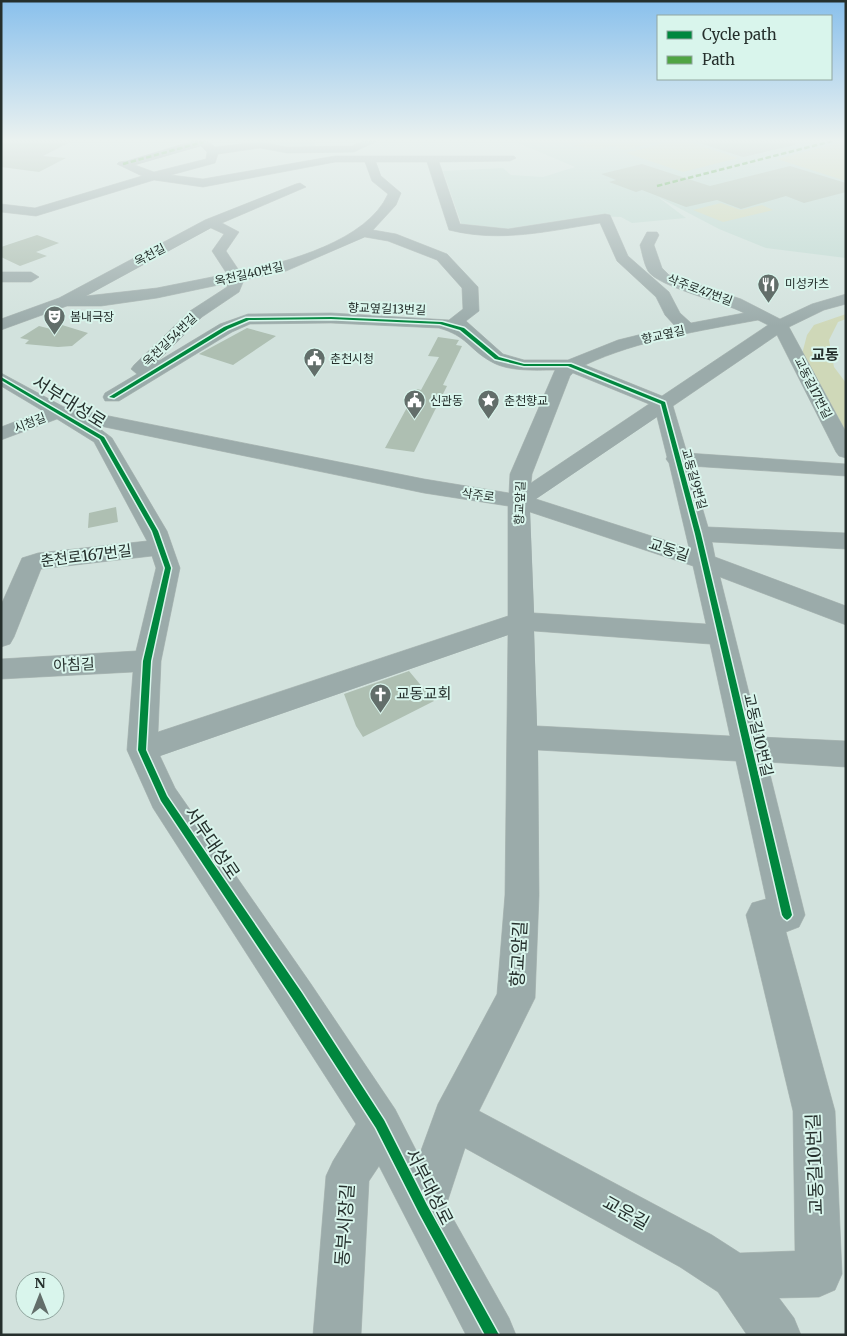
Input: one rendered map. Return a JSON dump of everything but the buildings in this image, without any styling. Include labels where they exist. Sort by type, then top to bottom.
[{"type":"street","points":[[10,223],[36,212],[71,201]]},
{"type":"street","name":"옥천길","points":[[1,325],[65,301],[210,223],[264,201]]},
{"type":"street","name":"옥천길40번길","points":[[65,301],[110,300],[237,278],[281,268],[351,239],[363,232],[390,201]]},
{"type":"street","points":[[446,201],[454,227],[471,231],[508,233],[604,218],[622,258],[663,295],[673,315],[688,329]]},
{"type":"street","points":[[1,208],[36,212]]},
{"type":"street","points":[[210,223],[232,232],[219,251],[237,278]]},
{"type":"street","points":[[363,232],[391,237],[442,257],[470,287],[470,311],[456,320],[462,329]]},
{"type":"street","name":"삭주로47번길","points":[[652,235],[647,244],[655,270],[664,278],[735,302],[780,325]]},
{"type":"street","points":[[1,278],[31,277]]},
{"type":"street","name":"옥천길54번길","points":[[90,420],[196,314],[234,289],[237,278]]},
{"type":"street","points":[[519,501],[663,402],[780,325],[818,307],[846,299]]},
{"type":"street","name":"향교옆길","points":[[569,365],[617,346],[759,315]]},
{"type":"street","name":"향교옆길13번길","points":[[112,397],[226,328],[248,319],[331,318],[440,323],[462,329],[497,358],[524,365],[569,365],[663,402]]},
{"type":"street","name":"교동길17번길","points":[[780,325],[846,452]]},
{"type":"street","name":"향교앞길","points":[[423,1209],[453,1118],[516,998],[522,895],[523,738],[519,501],[522,474],[562,373],[569,365]]},
{"type":"street","name":"서부대성로","points":[[1,378],[102,438],[155,531],[168,568],[147,661],[142,750],[164,798],[298,997],[380,1124],[423,1209],[492,1335]]},
{"type":"street","name":"교동길9번길","points":[[663,402],[676,459],[701,548]]},
{"type":"street","name":"삭주로","points":[[58,412],[424,486],[519,501]]},
{"type":"street","name":"시청길","points":[[1,434],[58,412]]},
{"type":"street","name":"교동길9번길","points":[[676,459],[846,470]]},
{"type":"street","name":"교동길","points":[[519,501],[701,548],[846,616]]},
{"type":"street","points":[[701,548],[846,541]]},
{"type":"street","name":"춘천로167번길","points":[[1,637],[32,564],[38,561],[161,547]]},
{"type":"street","name":"교동길10번길","points":[[701,548],[747,748],[776,915],[814,1112],[819,1274],[734,1276]]},
{"type":"street","points":[[142,750],[521,621],[720,634]]},
{"type":"street","name":"아침길","points":[[1,669],[147,661]]},
{"type":"street","points":[[523,738],[747,748]]},
{"type":"street","name":"교동길10번길","points":[[747,748],[846,754]]},
{"type":"street","name":"교운길","points":[[453,1118],[696,1251],[734,1276],[777,1335]]},
{"type":"street","name":"동부시장길","points":[[337,1335],[348,1176],[380,1124]]},
{"type":"shaded area","points":[[453,201],[664,201],[686,218],[632,223],[621,217],[595,216],[500,231],[463,229]]},
{"type":"shaded area","points":[[666,201],[846,201],[846,258],[766,248],[719,229]]},
{"type":"green space","points":[[721,203],[741,210],[762,205],[773,210],[723,222],[693,210]]},
{"type":"green space","points":[[846,314],[846,319],[838,322],[829,340],[834,367],[846,383],[846,442],[802,354],[807,335],[814,325]]},
{"type":"cycle path","points":[[112,397],[226,328],[248,319],[331,318],[440,323],[462,329],[497,358],[524,365],[569,365],[663,403],[698,534],[787,915]]},
{"type":"cycle path","points":[[1,378],[102,438],[155,531],[168,568],[147,661],[142,750],[164,798],[298,997],[380,1124],[423,1209],[492,1335]]},
{"type":"place","name":"미성카츠","points":[[769,303]]},
{"type":"place","name":"봄내극장","points":[[54,336]]},
{"type":"place","name":"춘천시청","points":[[314,378]]},
{"type":"place","name":"신관동","points":[[414,420]]},
{"type":"place","name":"춘천향교","points":[[488,420]]},
{"type":"place","name":"교동교회","points":[[380,713]]},
{"type":"district","name":"교동","points":[[825,355]]}]
